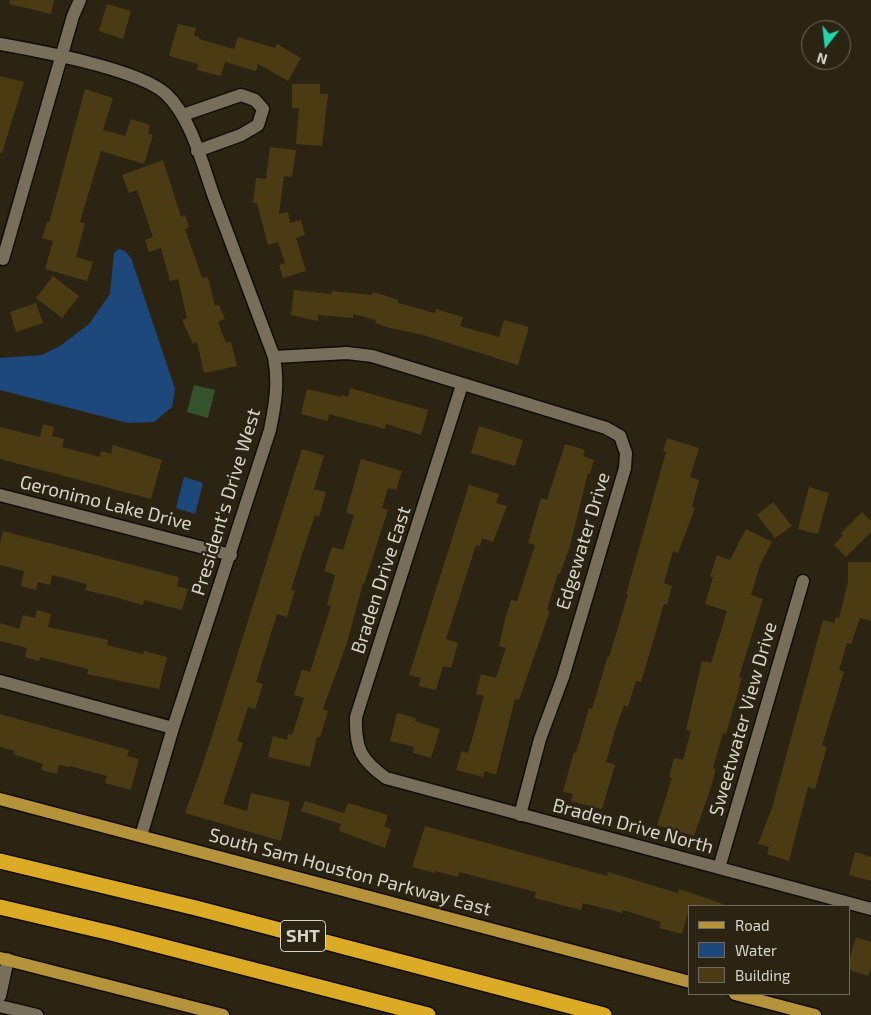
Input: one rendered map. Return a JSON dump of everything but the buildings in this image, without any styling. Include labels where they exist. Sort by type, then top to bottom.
[{"type":"highway","name":"SHT","points":[[0,861],[196,908],[604,1015]]},
{"type":"highway","name":"SHT","points":[[0,906],[111,932],[428,1015]]},
{"type":"main road","name":"South Sam Houston Parkway East","points":[[0,800],[688,981]]},
{"type":"main road","points":[[4,959],[223,1015]]},
{"type":"main road","points":[[739,995],[815,1015]]},
{"type":"street","points":[[3,260],[61,56],[80,0]]},
{"type":"street","name":"President's Drive West","points":[[0,44],[61,56],[146,82],[166,94],[183,115],[198,151],[274,357],[277,394],[270,430],[173,728],[141,836]]},
{"type":"street","points":[[183,115],[241,95],[255,100],[263,109],[258,125],[241,135],[198,151]]},
{"type":"street","name":"Edgewater Drive","points":[[274,357],[347,353],[372,356],[606,428],[620,436],[626,453],[622,478],[563,677],[540,739],[520,815]]},
{"type":"street","name":"Braden Drive East","points":[[386,778],[361,755],[355,737],[356,717],[462,385]]},
{"type":"street","name":"Geronimo Lake Drive","points":[[0,495],[231,554]]},
{"type":"street","name":"Sweetwater View Drive","points":[[719,868],[803,581]]},
{"type":"street","points":[[0,681],[173,728]]},
{"type":"street","name":"Braden Drive North","points":[[386,778],[871,908]]},
{"type":"street","points":[[0,996],[4,959]]},
{"type":"street","points":[[0,1006],[37,1015]]},
{"type":"green space","points":[[194,385],[215,390],[208,418],[187,412]]},
{"type":"water","points":[[119,249],[125,251],[131,258],[175,389],[172,407],[154,422],[128,423],[0,390],[0,358],[42,355],[60,346],[89,324],[110,294],[114,253]]},
{"type":"water","points":[[184,477],[203,483],[195,514],[176,508]]}]
